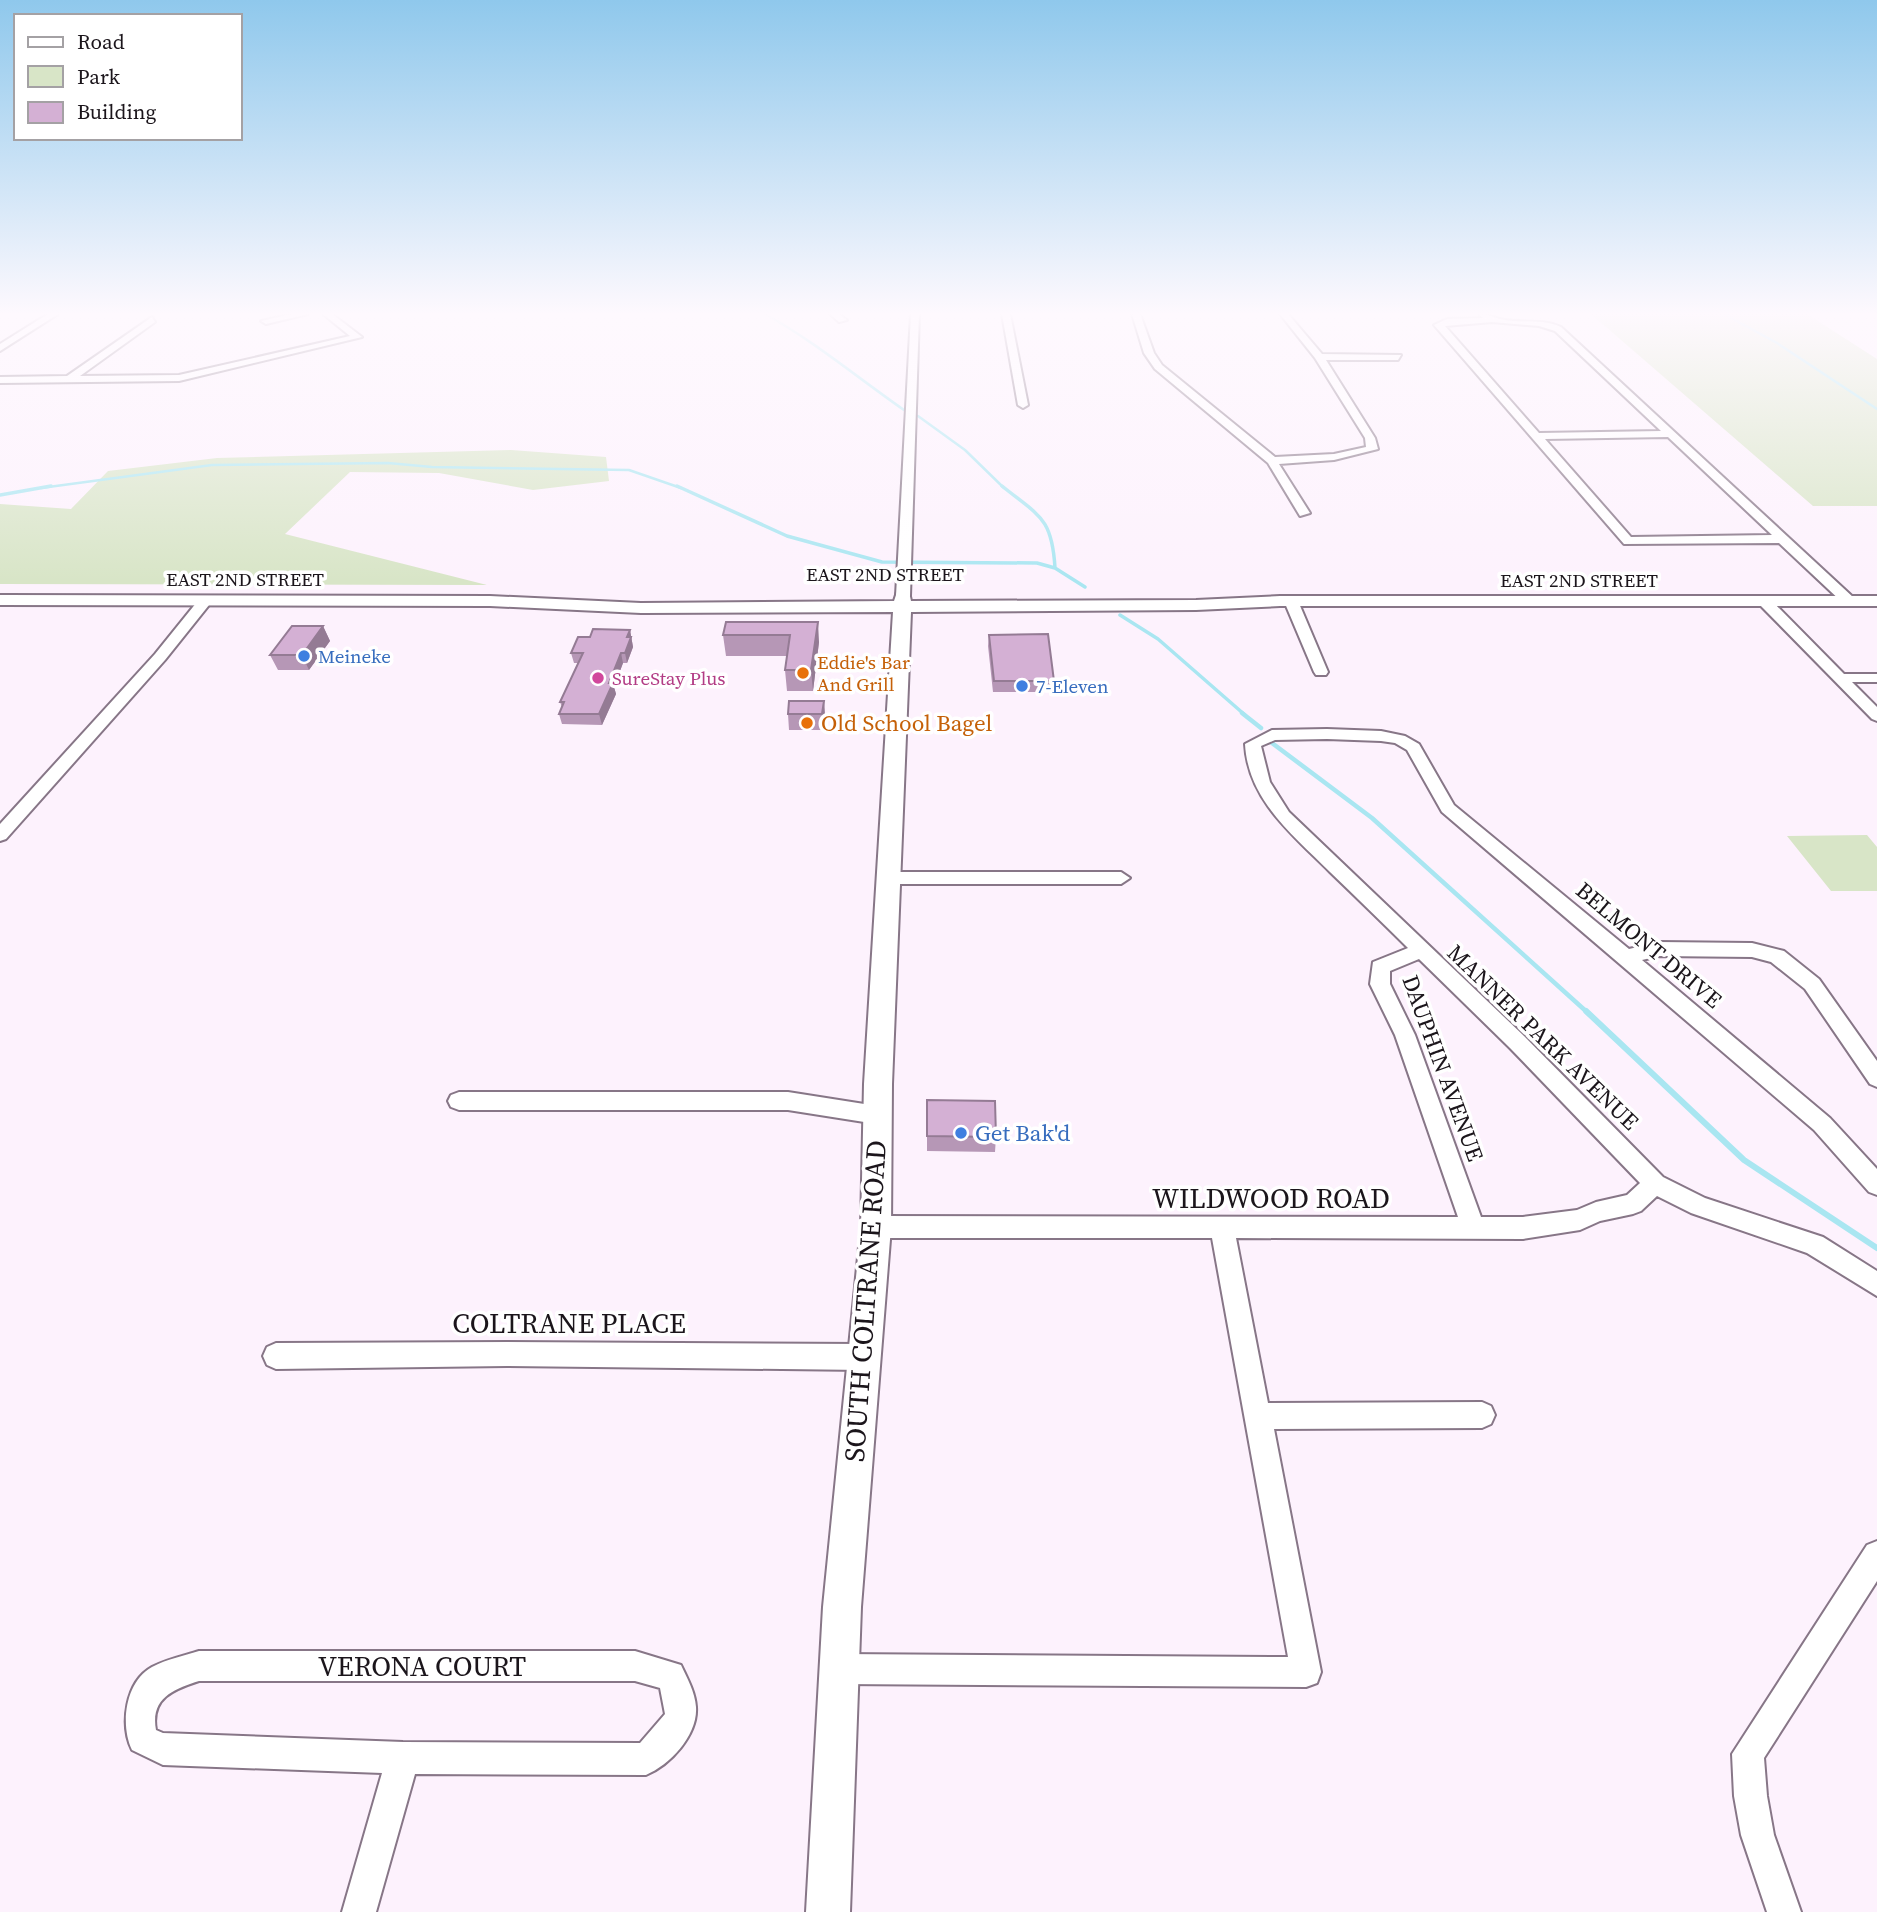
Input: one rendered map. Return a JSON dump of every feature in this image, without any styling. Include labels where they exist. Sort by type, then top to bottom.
[{"type":"main road","name":"EAST 2ND STREET","points":[[490,601],[566,596],[715,595],[1196,605],[1286,601],[1877,601]]},
{"type":"main road","points":[[641,608],[650,603],[715,595]]},
{"type":"main road","name":"EAST 2ND STREET","points":[[0,600],[490,601],[641,608],[903,601]]},
{"type":"main road","name":"SOUTH COLTRANE ROAD","points":[[828,1912],[839,1669],[863,1357],[876,1227],[877,1115],[903,601]]},
{"type":"street","points":[[903,601],[911,403]]},
{"type":"street","points":[[1202,403],[1272,461],[1304,513]]},
{"type":"street","points":[[1272,461],[1334,457],[1372,449],[1370,438],[1348,403]]},
{"type":"street","points":[[1508,403],[1628,541],[1781,539]]},
{"type":"street","points":[[1636,403],[1849,601]]},
{"type":"street","points":[[1537,436],[1668,434]]},
{"type":"street","points":[[0,835],[160,657],[206,600]]},
{"type":"street","points":[[1286,601],[1321,672]]},
{"type":"street","points":[[1764,601],[1877,716]]},
{"type":"street","points":[[1840,678],[1877,678]]},
{"type":"street","name":"MANNER PARK AVENUE","points":[[1399,739],[1289,734],[1259,738],[1253,744],[1253,755],[1272,803],[1419,951],[1517,1042],[1655,1184],[1699,1206],[1815,1245],[1877,1284]]},
{"type":"street","name":"BELMONT DRIVE","points":[[1399,739],[1418,753],[1448,808],[1822,1124],[1877,1185]]},
{"type":"street","points":[[889,878],[1121,878]]},
{"type":"street","points":[[1626,957],[1659,949],[1752,950],[1777,956],[1812,984],[1877,1078]]},
{"type":"street","name":"DAUPHIN AVENUE","points":[[1419,951],[1380,967],[1380,984],[1405,1035],[1473,1228]]},
{"type":"street","points":[[459,1101],[788,1101],[877,1115]]},
{"type":"street","name":"WILDWOOD ROAD","points":[[876,1227],[1550,1226],[1633,1204],[1655,1184]]},
{"type":"street","points":[[839,1669],[1306,1672],[1222,1227]]},
{"type":"street","name":"COLTRANE PLACE","points":[[276,1356],[507,1354],[863,1357]]},
{"type":"street","points":[[1257,1416],[1482,1415]]},
{"type":"street","points":[[1784,1912],[1765,1863],[1747,1793],[1748,1754],[1877,1555]]},
{"type":"street","name":"VERONA COURT","points":[[199,1666],[635,1666],[670,1676],[680,1694],[676,1733],[646,1759],[403,1758],[163,1749],[142,1738],[139,1728],[144,1709],[160,1679],[199,1666]]},
{"type":"street","points":[[359,1912],[403,1758]]},
{"type":"green space","points":[[1694,403],[1877,403],[1877,506],[1813,506]]},
{"type":"green space","points":[[511,450],[606,457],[609,481],[533,490],[439,473],[350,472],[285,534],[487,585],[0,584],[0,504],[71,509],[108,471],[217,458]]},
{"type":"green space","points":[[1867,835],[1877,847],[1877,891],[1831,891],[1787,836]]},
{"type":"building","points":[[726,622],[818,622],[811,670],[785,670],[790,635],[723,635]]},
{"type":"building","points":[[292,626],[323,626],[302,655],[270,655]]},
{"type":"building","name":"SureStay Plus","points":[[593,629],[630,630],[627,637],[631,637],[625,653],[621,653],[609,683],[613,683],[599,714],[559,714],[564,702],[560,702],[583,653],[571,653],[578,637],[590,637]]},
{"type":"building","points":[[1048,634],[1054,681],[994,681],[989,635]]},
{"type":"building","points":[[789,701],[824,701],[822,714],[788,714]]},
{"type":"building","points":[[927,1100],[995,1101],[996,1137],[927,1136]]},
{"type":"waterway","points":[[895,403],[904,410]]},
{"type":"waterway","points":[[1868,403],[1877,409]]},
{"type":"waterway","points":[[918,416],[965,450],[1004,488]]},
{"type":"waterway","points":[[41,488],[212,465],[388,463],[432,467],[629,470],[681,488]]},
{"type":"waterway","points":[[0,495],[51,486]]},
{"type":"waterway","points":[[677,486],[787,536],[882,562],[1037,563],[1055,568]]},
{"type":"waterway","points":[[1002,486],[1034,512],[1047,528],[1055,568]]},
{"type":"waterway","points":[[1055,568],[1085,587]]},
{"type":"waterway","points":[[1120,615],[1158,639],[1245,715]]},
{"type":"waterway","points":[[1242,713],[1261,728]]},
{"type":"waterway","points":[[1272,743],[1372,818],[1588,1013]]},
{"type":"waterway","points":[[1586,1011],[1744,1160],[1877,1248]]},
{"type":"place","name":"Meineke","points":[[304,656]]},
{"type":"place","name":"Eddie's Bar And Grill","points":[[803,673]]},
{"type":"place","name":"SureStay Plus","points":[[598,678]]},
{"type":"place","name":"7-Eleven","points":[[1022,686]]},
{"type":"place","name":"Old School Bagel","points":[[807,723]]},
{"type":"place","name":"Get Bak'd","points":[[961,1133]]}]
